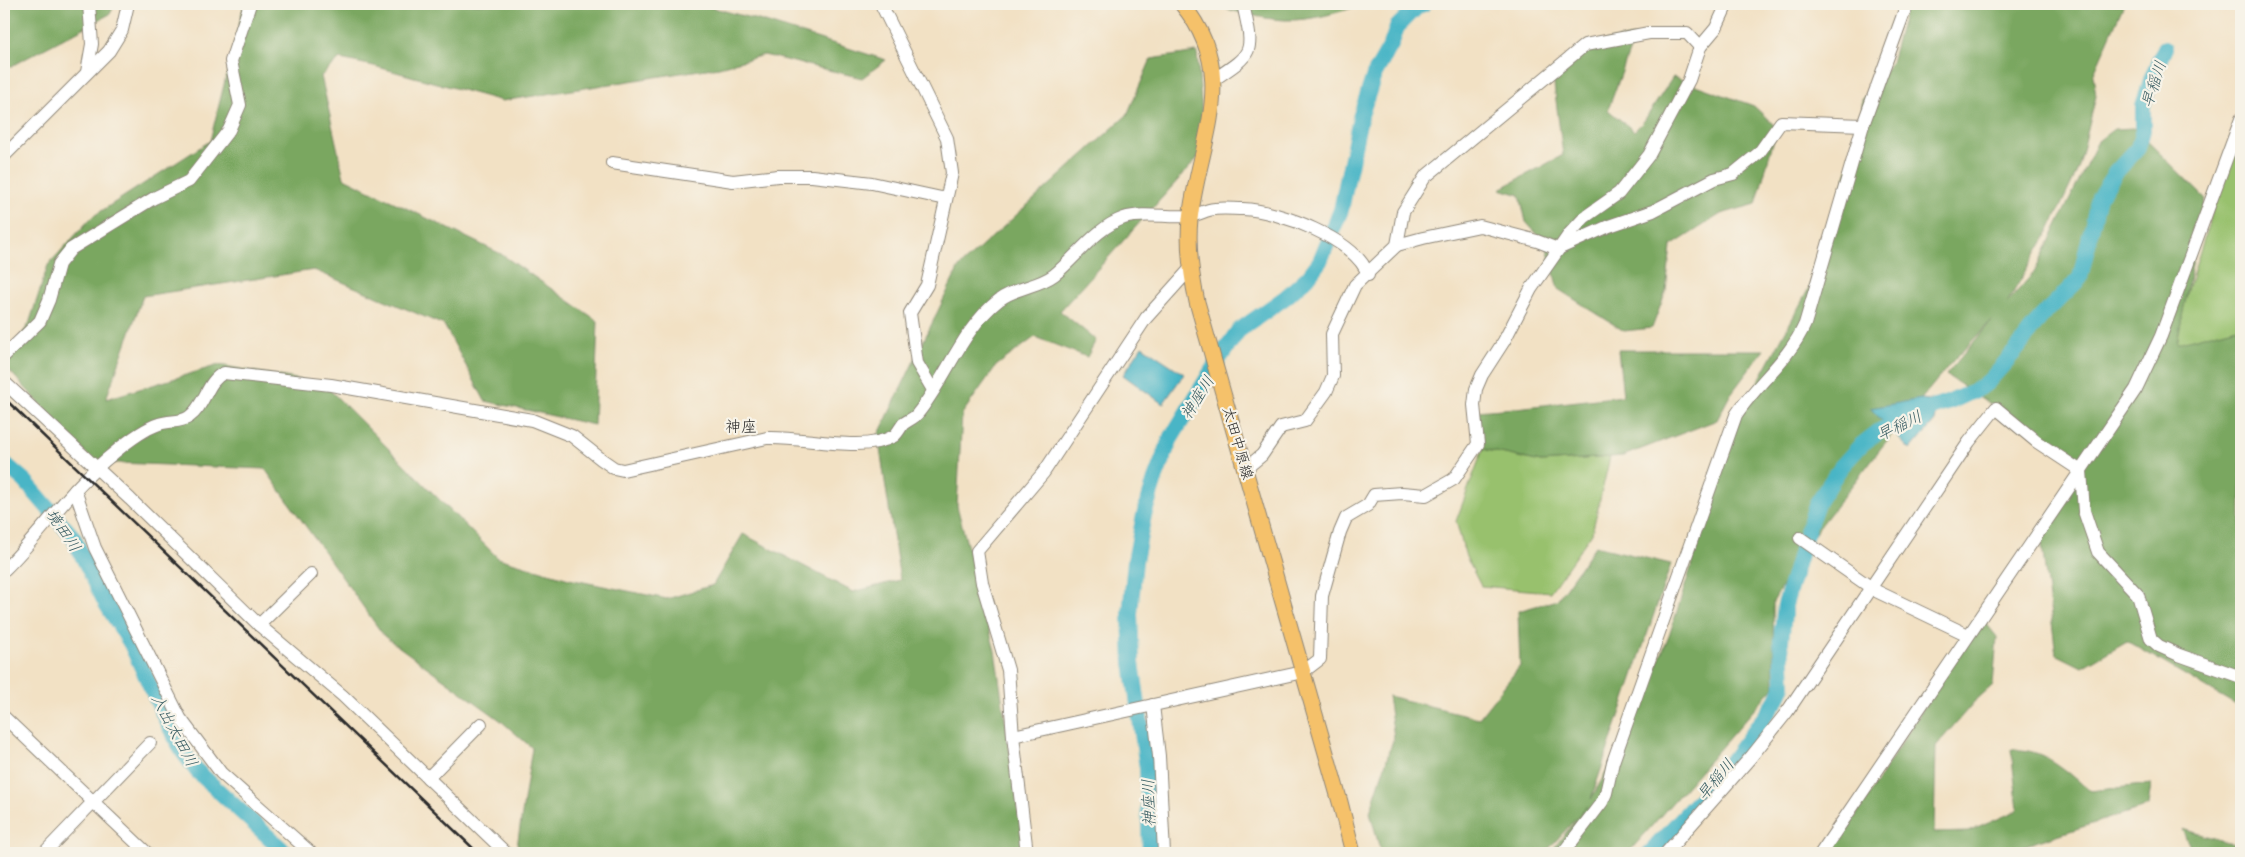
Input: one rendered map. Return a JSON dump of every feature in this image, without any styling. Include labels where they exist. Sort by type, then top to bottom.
[{"type":"main road","name":"太田中原線","points":[[1182,4],[1196,20],[1205,41],[1212,80],[1212,117],[1190,216],[1190,269],[1199,310],[1353,853]]},
{"type":"street","points":[[86,72],[92,44],[89,4]]},
{"type":"street","points":[[4,156],[109,51],[122,30],[128,4]]},
{"type":"street","points":[[4,356],[40,321],[49,300],[60,264],[71,249],[154,198],[189,180],[229,130],[240,105],[231,61],[250,4]]},
{"type":"street","points":[[881,4],[948,138],[952,173],[927,285],[910,313],[917,363],[933,390]]},
{"type":"street","points":[[1212,80],[1242,60],[1249,48],[1250,35],[1242,4]]},
{"type":"street","points":[[1013,736],[1303,672],[1320,660],[1322,596],[1326,574],[1346,518],[1368,505],[1374,495],[1402,493],[1426,495],[1454,479],[1478,444],[1474,406],[1476,389],[1531,289],[1558,249],[1585,217],[1619,193],[1636,174],[1649,155],[1688,80],[1700,46],[1716,28],[1727,4]]},
{"type":"street","points":[[1563,853],[1606,793],[1613,762],[1736,415],[1745,401],[1792,348],[1805,324],[1863,125],[1907,4]]},
{"type":"street","points":[[1398,246],[1403,212],[1425,177],[1585,45],[1649,33],[1687,33],[1700,46]]},
{"type":"street","points":[[1821,853],[2136,388],[2161,336],[2241,119]]},
{"type":"street","points":[[1245,469],[1262,454],[1281,427],[1305,421],[1326,392],[1333,376],[1332,334],[1355,285],[1398,246],[1423,238],[1480,226],[1537,240],[1558,249],[1653,210],[1714,179],[1732,174],[1759,153],[1781,122],[1863,125]]},
{"type":"street","points":[[612,163],[732,181],[778,176],[812,176],[872,183],[946,199]]},
{"type":"street","points":[[4,570],[26,548],[75,490],[114,452],[147,430],[160,424],[180,421],[188,417],[201,404],[217,376],[224,373],[332,385],[532,420],[572,436],[614,468],[623,470],[767,438],[787,437],[859,443],[884,440],[896,435],[903,425],[918,414],[950,360],[982,317],[999,300],[1014,291],[1053,276],[1105,228],[1123,218],[1136,216],[1190,216],[1211,209],[1246,209],[1286,217],[1330,238],[1354,253],[1365,265],[1368,275]]},
{"type":"street","points":[[1027,853],[1013,736],[1008,670],[982,583],[977,550],[1044,472],[1146,318],[1190,269]]},
{"type":"street","points":[[4,382],[97,468],[260,625],[343,696],[506,853]]},
{"type":"street","points":[[1666,853],[1751,757],[1787,712],[1970,442],[1996,408],[2037,442],[2081,471]]},
{"type":"street","points":[[2081,471],[2084,511],[2098,552],[2138,595],[2151,639],[2159,646],[2179,655],[2241,677]]},
{"type":"street","points":[[75,490],[95,548],[180,718],[221,773],[310,853]]},
{"type":"street","points":[[1800,538],[1876,591],[1968,635]]},
{"type":"street","points":[[260,625],[311,574]]},
{"type":"street","points":[[1153,705],[1159,756],[1164,853]]},
{"type":"street","points":[[4,717],[147,853]]},
{"type":"street","points":[[428,778],[481,724]]},
{"type":"street","points":[[44,853],[150,743]]},
{"type":"green space","points":[[4,4],[115,4],[110,14],[4,70]]},
{"type":"green space","points":[[244,4],[699,4],[762,21],[886,60],[862,78],[764,55],[719,67],[502,101],[374,66],[340,59],[321,76],[344,178],[501,254],[598,321],[594,425],[485,401],[444,325],[314,270],[143,296],[106,399],[219,365],[324,384],[498,558],[569,579],[667,599],[713,585],[743,534],[853,592],[900,580],[878,436],[959,267],[1127,115],[1151,59],[1197,52],[1205,150],[1060,311],[1096,340],[1087,357],[1035,337],[996,366],[962,414],[957,506],[995,651],[1025,853],[516,853],[532,748],[500,720],[384,636],[265,469],[94,462],[4,365],[4,360],[29,324],[48,265],[92,217],[210,141]]},
{"type":"green space","points":[[1210,4],[1364,4],[1336,13],[1285,20],[1237,12]]},
{"type":"green space","points":[[1907,4],[2124,4],[2093,75],[2096,96],[2079,167],[2047,235],[2007,303],[2035,271],[2098,141],[2114,129],[2134,128],[2205,198],[2177,343],[2241,326],[2241,708],[2127,641],[2082,667],[2056,654],[2040,530],[2084,465],[1946,375],[1993,319],[1950,364],[1881,448],[1805,546],[1773,602],[1774,687],[1628,853],[1550,853],[1587,806],[1545,853],[1381,853],[1370,812],[1394,737],[1388,696],[1479,718],[1520,666],[1518,611],[1557,600],[1595,546],[1671,564],[1591,799],[1631,728],[1669,636],[1740,415],[1808,290],[1863,125],[1862,100],[1891,62]]},
{"type":"green space","points":[[1635,36],[1608,110],[1634,131],[1644,121],[1673,77],[1754,106],[1777,128],[1756,204],[1721,214],[1671,246],[1666,291],[1652,328],[1624,331],[1558,289],[1546,244],[1526,222],[1520,195],[1500,189],[1563,155],[1553,77],[1585,45]]},
{"type":"green space","points":[[2239,125],[2241,126],[2241,326],[2177,344],[2185,300]]},
{"type":"green space","points":[[1618,350],[1764,350],[1730,395],[1717,420],[1623,456],[1541,462],[1483,449],[1475,411],[1623,396]]},
{"type":"green space","points":[[1483,449],[1541,462],[1610,457],[1592,533],[1550,592],[1481,586],[1466,557],[1456,521]]},
{"type":"green space","points":[[1981,617],[1997,637],[1993,685],[1974,702],[1936,746],[1934,833],[1968,832],[2018,810],[2011,750],[2034,752],[2044,756],[2063,768],[2090,791],[2151,784],[2148,806],[2001,853],[1832,853]]},
{"type":"green space","points":[[2182,829],[2241,846],[2241,853],[2193,853]]},
{"type":"water","points":[[1142,346],[1184,374],[1163,404],[1123,375]]},
{"type":"water","points":[[1921,399],[1939,401],[1935,421],[1910,450],[1870,408]]},
{"type":"waterway","name":"神座川","points":[[1150,853],[1147,768],[1132,663],[1130,614],[1135,561],[1144,515],[1155,479],[1170,440],[1238,331],[1286,297],[1308,277],[1320,261],[1341,210],[1360,118],[1374,75],[1391,45],[1397,27],[1418,6],[1424,4]]},
{"type":"waterway","name":"早稲川","points":[[1650,853],[1719,778],[1777,700],[1783,685],[1781,641],[1785,605],[1817,503],[1841,467],[1861,445],[1879,431],[1915,414],[1950,402],[1980,388],[1988,382],[2018,348],[2040,318],[2080,278],[2099,197],[2115,173],[2138,148],[2143,130],[2143,106],[2153,74],[2165,48]]},
{"type":"waterway","name":"入出太田川","points":[[4,463],[25,481],[73,537],[105,602],[131,644],[183,752],[197,771],[286,853]]},
{"type":"railway","points":[[4,398],[478,853]]},
{"type":"district","name":"神座","points":[[741,426]]},
{"type":"water label","name":"境田川","points":[[64,530]]}]
